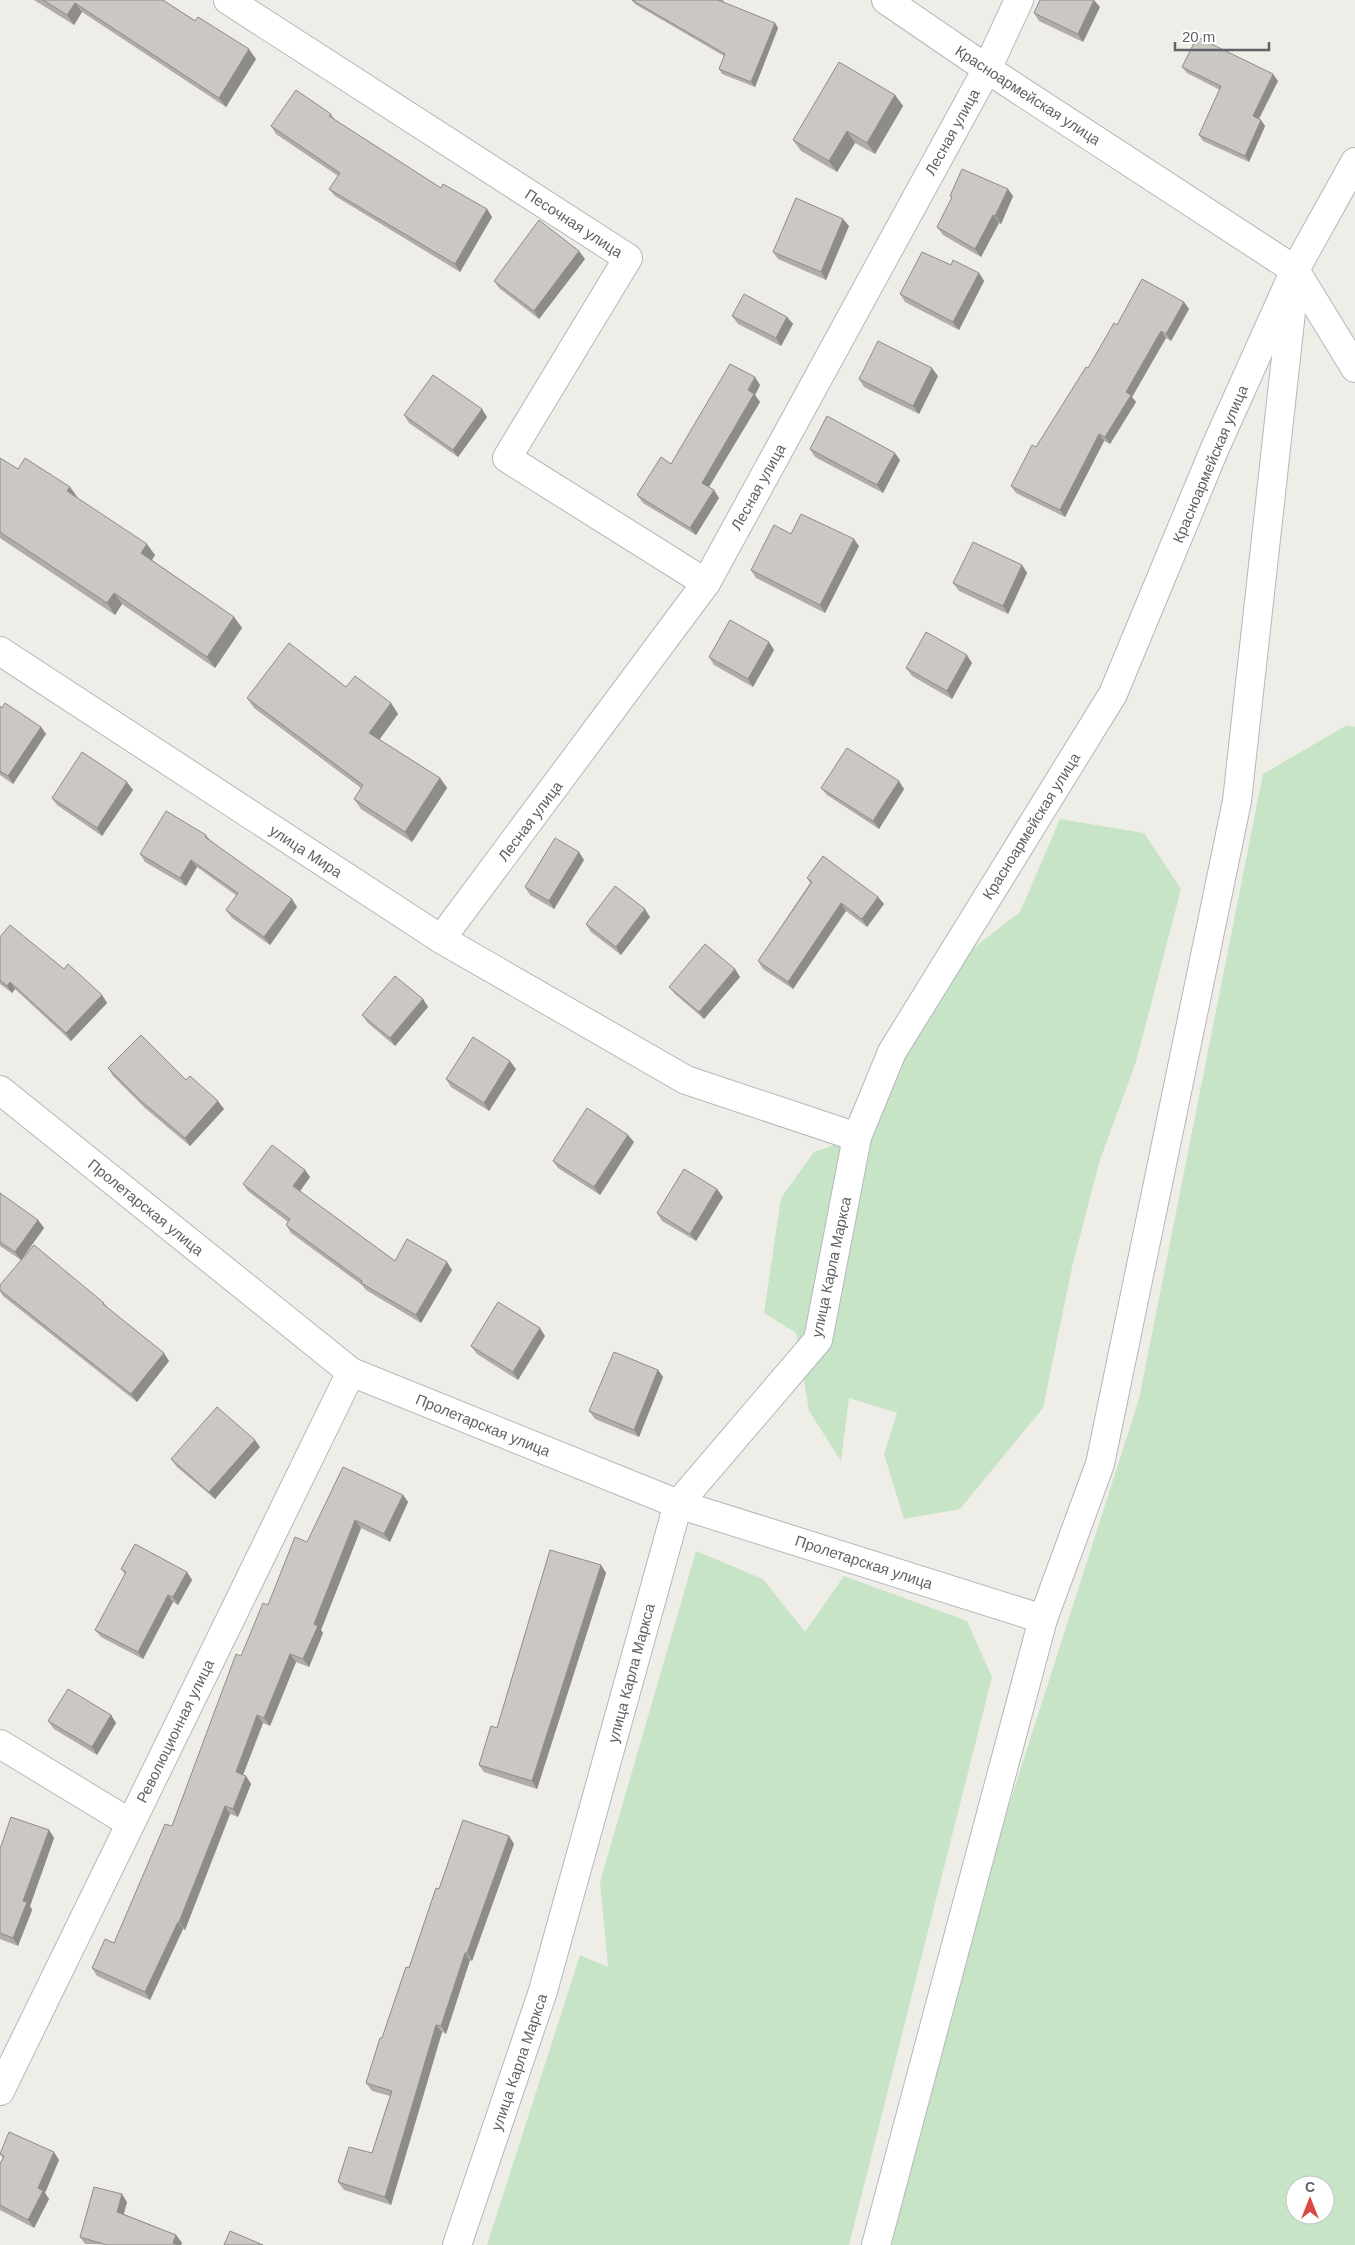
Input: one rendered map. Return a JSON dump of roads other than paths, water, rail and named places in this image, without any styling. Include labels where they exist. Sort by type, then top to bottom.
[{"type":"street","name":"Песочная улица","points":[[228,0],[628,258],[507,458],[706,583]]},
{"type":"street","name":"Красноармейская улица","points":[[886,0],[987,69],[1295,270]]},
{"type":"street","name":"Лесная улица","points":[[441,939],[706,583],[987,69],[1019,0]]},
{"type":"street","name":"Красноармейская улица","points":[[856,1137],[892,1052],[1113,694],[1215,448],[1295,270],[1355,162]]},
{"type":"street","points":[[1295,270],[1355,368]]},
{"type":"street","points":[[876,2245],[1043,1619],[1100,1464],[1237,801],[1295,270]]},
{"type":"street","name":"улица Мира","points":[[0,651],[441,939],[686,1080],[856,1137]]},
{"type":"street","name":"Пролетарская улица","points":[[0,1090],[352,1372],[678,1504],[1043,1619]]},
{"type":"street","name":"улица Карла Маркса","points":[[457,2245],[543,1991],[678,1504],[818,1340],[856,1137]]},
{"type":"street","name":"Революционная улица","points":[[0,2091],[352,1372]]},
{"type":"street","points":[[0,1744],[130,1823]]}]
